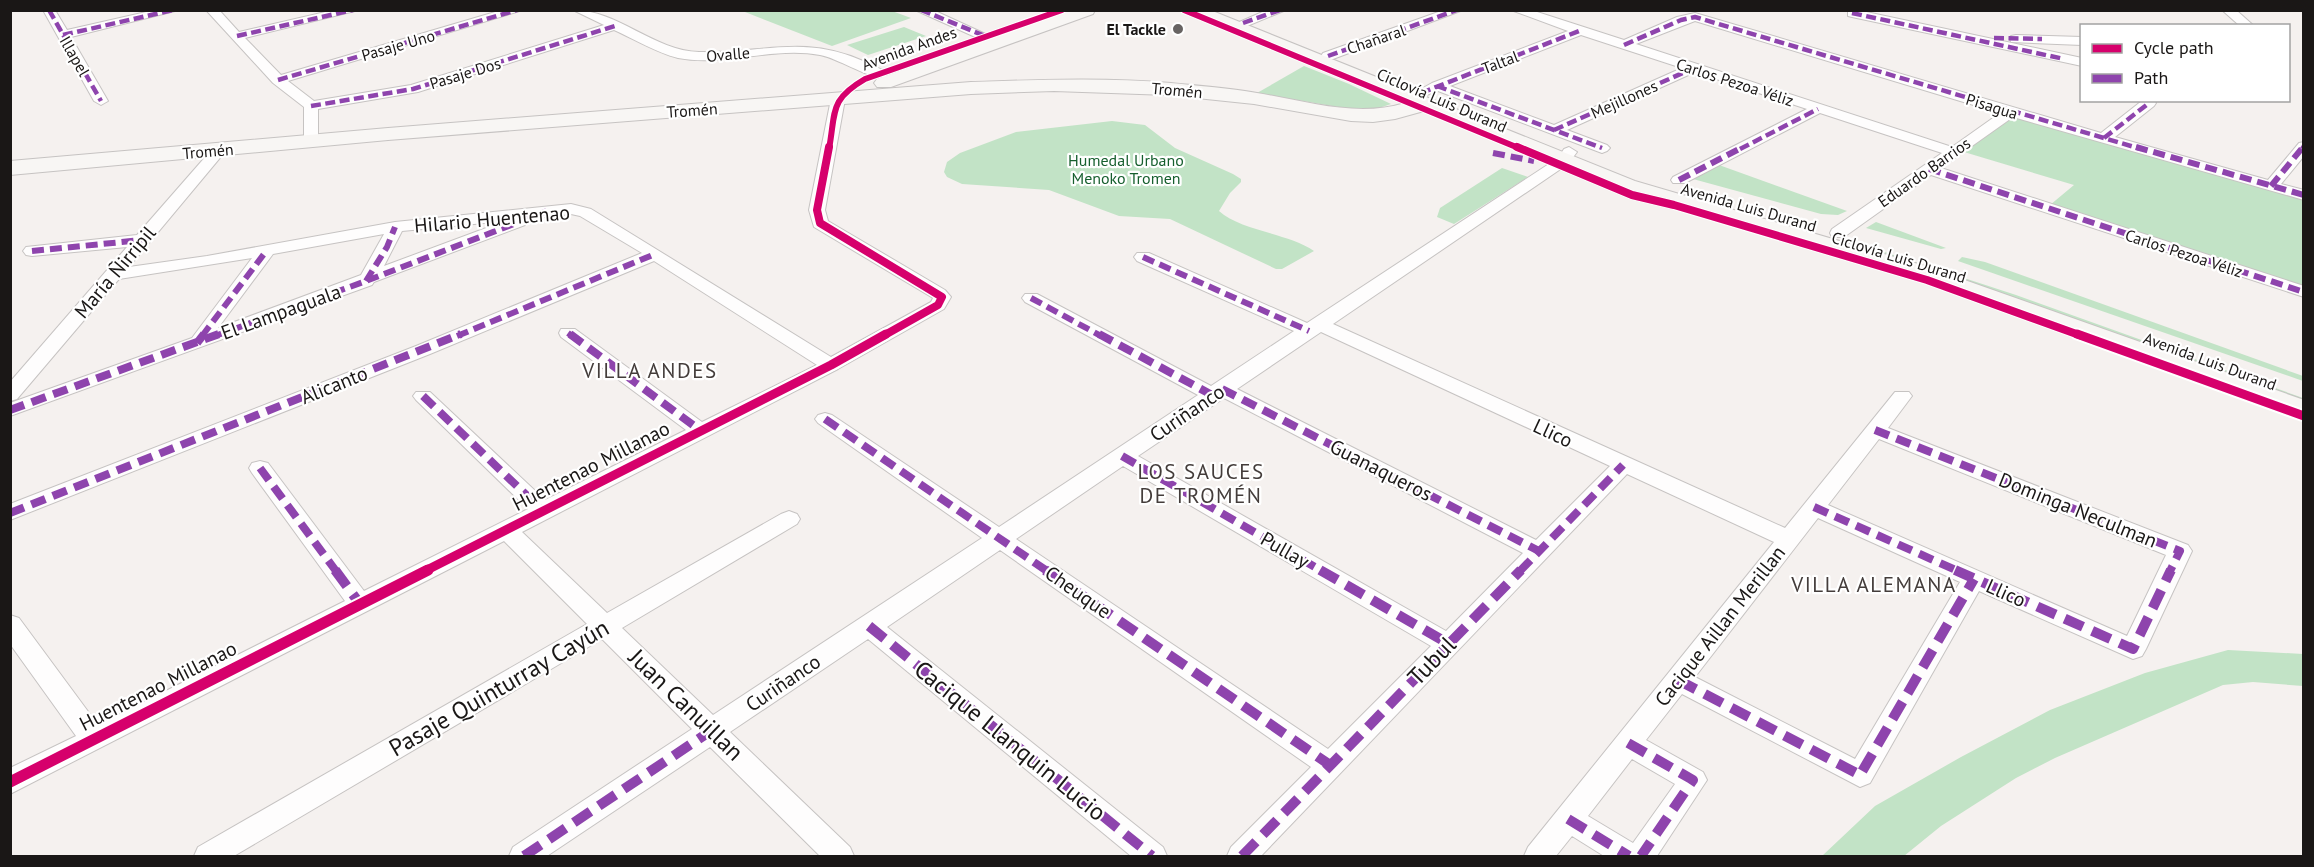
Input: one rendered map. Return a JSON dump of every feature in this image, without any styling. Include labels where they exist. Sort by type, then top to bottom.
[{"type":"street","name":"Illapel","points":[[49,10],[101,101]]},
{"type":"street","points":[[63,35],[173,10]]},
{"type":"street","points":[[212,10],[278,80],[311,106],[310,141]]},
{"type":"street","points":[[237,36],[353,10]]},
{"type":"street","name":"Pasaje Uno","points":[[278,80],[517,10]]},
{"type":"street","name":"Ovalle","points":[[579,10],[685,56],[790,49],[815,50],[836,54],[880,74]]},
{"type":"street","points":[[921,10],[986,37]]},
{"type":"street","name":"Avenida Andes","points":[[838,99],[850,88],[880,74],[1062,10]]},
{"type":"street","name":"Avenida Andes","points":[[838,99],[1088,10]]},
{"type":"street","name":"Avenida Luis Durand","points":[[1193,10],[1424,96]]},
{"type":"street","name":"Avenida Luis Durand","points":[[1213,10],[1424,96],[1627,186],[1744,216],[1838,233],[1999,285],[2304,393]]},
{"type":"street","points":[[1243,23],[1280,10]]},
{"type":"street","name":"Chañaral","points":[[1328,56],[1458,10]]},
{"type":"street","name":"Carlos Pezoa Véliz","points":[[1517,10],[1953,152]]},
{"type":"street","points":[[2228,10],[2246,24]]},
{"type":"street","points":[[1852,13],[2080,62]]},
{"type":"street","name":"Pisagua","points":[[1624,45],[1681,20],[1695,17],[2011,112],[2304,195]]},
{"type":"street","name":"Pasaje Dos","points":[[311,106],[413,89],[615,26]]},
{"type":"street","name":"Taltal","points":[[1424,96],[1579,31]]},
{"type":"street","points":[[1967,38],[2080,41]]},
{"type":"street","points":[[2042,39],[2064,59]]},
{"type":"street","name":"Mejillones","points":[[1554,130],[1694,68]]},
{"type":"street","name":"Tromén","points":[[10,168],[310,141],[971,88],[1095,86],[1205,93],[1351,115],[1373,116],[1395,112],[1424,96]]},
{"type":"street","points":[[1424,96],[1554,130],[1602,148]]},
{"type":"street","name":"Huentenao Millanao","points":[[10,782],[831,365],[941,302],[942,297],[935,291],[820,223],[817,210],[838,99]]},
{"type":"street","points":[[2104,138],[2148,103]]},
{"type":"street","points":[[1679,180],[1818,109]]},
{"type":"street","name":"Eduardo Barrios","points":[[1838,233],[2011,112]]},
{"type":"street","points":[[2271,186],[2304,146]]},
{"type":"street","name":"María Ñirripil","points":[[10,395],[219,150]]},
{"type":"street","name":"Curiñanco","points":[[525,856],[1566,157]]},
{"type":"street","name":"Carlos Pezoa Véliz","points":[[1929,169],[2304,292]]},
{"type":"street","name":"Hilario Huentenao","points":[[114,274],[395,228],[571,209],[585,212],[655,254],[831,365]]},
{"type":"street","name":"El Lampaguala","points":[[10,410],[366,281],[549,210]]},
{"type":"street","name":"Avenida Luis Durand","points":[[1744,216],[1780,232],[1916,271],[2304,410]]},
{"type":"street","points":[[366,281],[387,247],[395,228]]},
{"type":"street","points":[[1780,232],[1819,238],[1827,238],[1838,233]]},
{"type":"street","points":[[32,250],[142,240]]},
{"type":"street","points":[[197,343],[267,250]]},
{"type":"street","name":"Alicanto","points":[[10,513],[423,350],[655,254]]},
{"type":"street","name":"Llico","points":[[1143,257],[1314,328],[1788,539]]},
{"type":"street","name":"Guanaqueros","points":[[1031,298],[1539,551]]},
{"type":"street","points":[[568,333],[700,431]]},
{"type":"street","points":[[423,396],[543,511]]},
{"type":"street","name":"Cacique Aillan Merillan","points":[[1539,856],[1902,396]]},
{"type":"street","name":"Cheuque","points":[[825,419],[1330,765]]},
{"type":"street","name":"Dominga Neculman","points":[[1875,430],[2180,551],[2133,649]]},
{"type":"street","name":"Pullay","points":[[1122,456],[1449,644]]},
{"type":"street","name":"Tubul","points":[[1242,856],[1623,465]]},
{"type":"street","points":[[260,468],[360,604]]},
{"type":"street","name":"Llico","points":[[1814,507],[2133,649]]},
{"type":"street","name":"Pasaje Quinturray Cayún","points":[[209,856],[789,519]]},
{"type":"street","name":"Juan Canuillan","points":[[506,530],[839,856]]},
{"type":"street","points":[[1678,680],[1860,775],[1974,579]]},
{"type":"street","points":[[10,624],[93,739]]},
{"type":"street","name":"Cacique Llanquin Lucio","points":[[868,626],[1152,856]]},
{"type":"street","points":[[1628,743],[1693,780],[1641,856]]},
{"type":"street","points":[[1568,819],[1629,856]]},
{"type":"green space","points":[[892,11],[911,18],[832,46],[745,12]]},
{"type":"green space","points":[[904,27],[926,36],[868,55],[847,45]]},
{"type":"green space","points":[[1304,66],[1391,104],[1370,111],[1355,110],[1257,93]]},
{"type":"green space","points":[[2015,116],[2303,198],[2303,288],[2050,205],[2074,185],[1964,152]]},
{"type":"green space","name":"Humedal Urbano Menoko Tromen","points":[[1112,121],[1145,125],[1175,148],[1241,179],[1219,211],[1239,223],[1291,240],[1314,251],[1282,269],[1276,269],[1170,219],[1119,216],[1049,190],[962,184],[947,177],[944,172],[947,162],[960,153],[1016,132]]},
{"type":"green space","points":[[1719,165],[1847,211],[1838,215],[1821,214],[1693,179]]},
{"type":"green space","points":[[1502,168],[1528,177],[1454,224],[1437,217],[1440,208]]},
{"type":"green space","points":[[1876,222],[1946,248],[1941,249],[1866,228]]},
{"type":"green space","points":[[1854,242],[2016,295],[2303,398],[2303,405],[1847,244]]},
{"type":"green space","points":[[1962,257],[1985,262],[2303,376],[2303,381],[1958,261]]},
{"type":"green space","points":[[2228,650],[2303,654],[2303,686],[2253,682],[2223,685],[2055,758],[2016,778],[1941,826],[1904,856],[1822,856],[1875,806],[2050,710],[2145,673]]},
{"type":"marked path","points":[[49,10],[101,101]]},
{"type":"marked path","points":[[63,35],[173,10]]},
{"type":"marked path","points":[[237,36],[353,10]]},
{"type":"marked path","points":[[278,80],[517,10]]},
{"type":"marked path","points":[[921,10],[985,36]]},
{"type":"marked path","points":[[1243,23],[1280,10]]},
{"type":"marked path","points":[[1328,56],[1457,10]]},
{"type":"marked path","points":[[1852,13],[2064,59]]},
{"type":"marked path","points":[[1624,45],[1681,20],[1695,17],[2011,112],[2304,195]]},
{"type":"marked path","points":[[311,106],[413,89],[615,26]]},
{"type":"marked path","points":[[1421,93],[1579,31]]},
{"type":"marked path","points":[[1994,38],[2042,39]]},
{"type":"marked path","points":[[1554,130],[1694,68]]},
{"type":"marked path","points":[[1437,86],[1602,148]]},
{"type":"marked path","points":[[2104,138],[2149,103]]},
{"type":"marked path","points":[[1679,180],[1818,109]]},
{"type":"marked path","points":[[2271,186],[2304,146]]},
{"type":"marked path","points":[[1493,153],[1534,161]]},
{"type":"marked path","points":[[1929,169],[2304,292]]},
{"type":"marked path","points":[[10,410],[366,281],[550,210]]},
{"type":"marked path","points":[[366,281],[387,247],[395,227]]},
{"type":"marked path","points":[[32,251],[142,240]]},
{"type":"marked path","points":[[197,343],[267,250]]},
{"type":"marked path","points":[[10,513],[423,350],[655,254]]},
{"type":"marked path","points":[[1143,257],[1309,331]]},
{"type":"marked path","points":[[1031,298],[1212,395]]},
{"type":"marked path","points":[[568,333],[701,431]]},
{"type":"marked path","points":[[1222,389],[1539,551]]},
{"type":"marked path","points":[[423,396],[543,511]]},
{"type":"marked path","points":[[825,419],[1330,765]]},
{"type":"marked path","points":[[1814,507],[2133,649],[2180,551],[1875,430]]},
{"type":"marked path","points":[[1122,456],[1449,644]]},
{"type":"marked path","points":[[1242,856],[1623,465]]},
{"type":"marked path","points":[[260,468],[360,604]]},
{"type":"marked path","points":[[1678,680],[1860,775],[1974,579]]},
{"type":"marked path","points":[[869,626],[1152,856]]},
{"type":"marked path","points":[[524,856],[712,730]]},
{"type":"marked path","points":[[1628,743],[1693,780],[1641,856]]},
{"type":"marked path","points":[[1568,819],[1629,856]]},
{"type":"cycle path","points":[[10,782],[831,365],[938,305],[942,297],[939,294],[820,223],[817,210],[838,99],[846,90],[865,79],[1062,10]]},
{"type":"cycle path","name":"Ciclovía Luis Durand","points":[[1184,10],[1632,195],[1674,205],[1927,280],[2304,416]]},
{"type":"place","name":"El Tackle","points":[[1178,29]]},
{"type":"district","name":"VILLA ANDES","points":[[650,371]]},
{"type":"district","name":"LOS SAUCES DE TROMÉN","points":[[1201,484]]},
{"type":"district","name":"VILLA ALEMANA","points":[[1874,585]]}]
